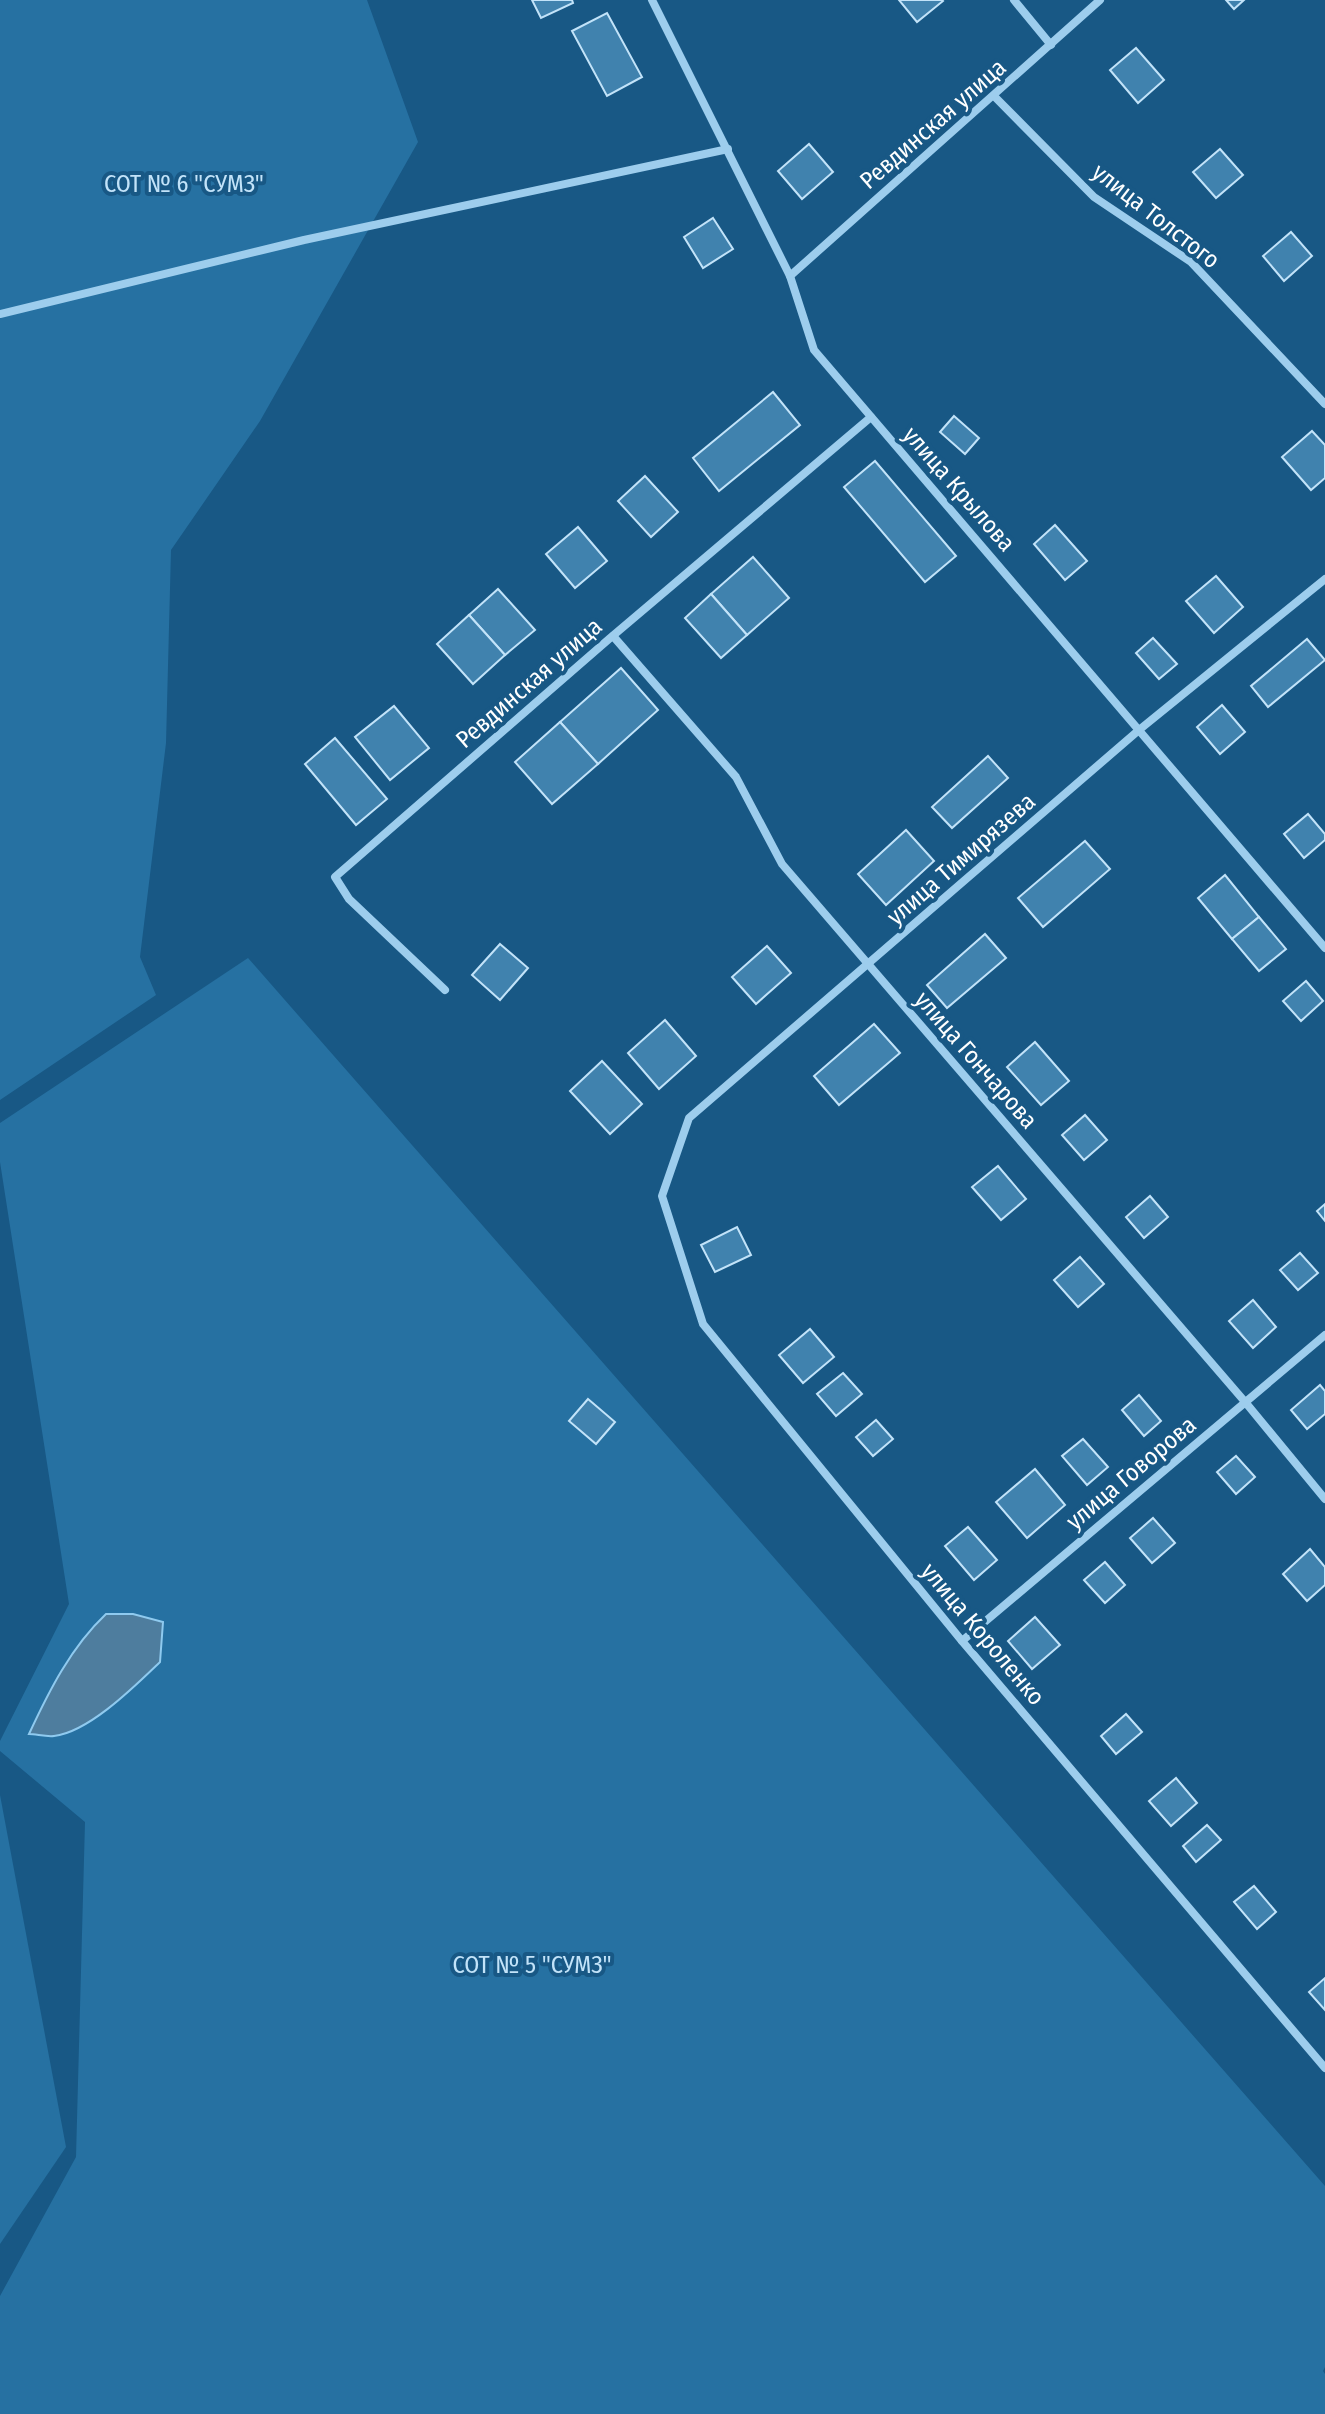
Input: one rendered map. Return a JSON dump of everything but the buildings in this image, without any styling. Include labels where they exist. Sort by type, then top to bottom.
[{"type":"street","name":"улица Крылова","points":[[652,0],[790,276],[814,350],[1325,948]]},
{"type":"street","points":[[1014,0],[1051,45]]},
{"type":"street","name":"Ревдинская улица","points":[[790,276],[995,97],[1100,0]]},
{"type":"street","name":"улица Толстого","points":[[995,97],[1094,197],[1191,262],[1325,404]]},
{"type":"street","points":[[0,314],[304,240],[728,149]]},
{"type":"street","name":"Ревдинская улица","points":[[445,990],[349,899],[335,877],[871,417]]},
{"type":"street","name":"улица Тимирязева","points":[[662,1196],[689,1118],[869,966],[1139,730],[1325,579]]},
{"type":"street","name":"улица Гончарова","points":[[613,636],[736,777],[782,864],[1325,1499]]},
{"type":"street","name":"улица Короленко","points":[[662,1196],[703,1324],[962,1641],[1325,2068]]},
{"type":"street","name":"улица Говорова","points":[[962,1641],[1325,1335]]},
{"type":"green space","name":"СОТ № 6 \"СУМЗ\"","points":[[0,0],[367,0],[418,142],[260,421],[171,550],[166,743],[140,957],[156,995],[0,1100]]},
{"type":"green space","name":"СОТ № 5 \"СУМЗ\"","points":[[248,958],[1325,2186],[1325,2414],[0,2414],[0,2296],[76,2157],[85,1822],[0,1751],[0,1741],[69,1604],[0,1162],[0,1123]]},
{"type":"green space","points":[[0,1795],[66,2147],[0,2244]]},
{"type":"shaded area","points":[[106,1614],[133,1614],[163,1622],[160,1662],[111,1706],[82,1726],[54,1736],[29,1734],[72,1655]]}]
